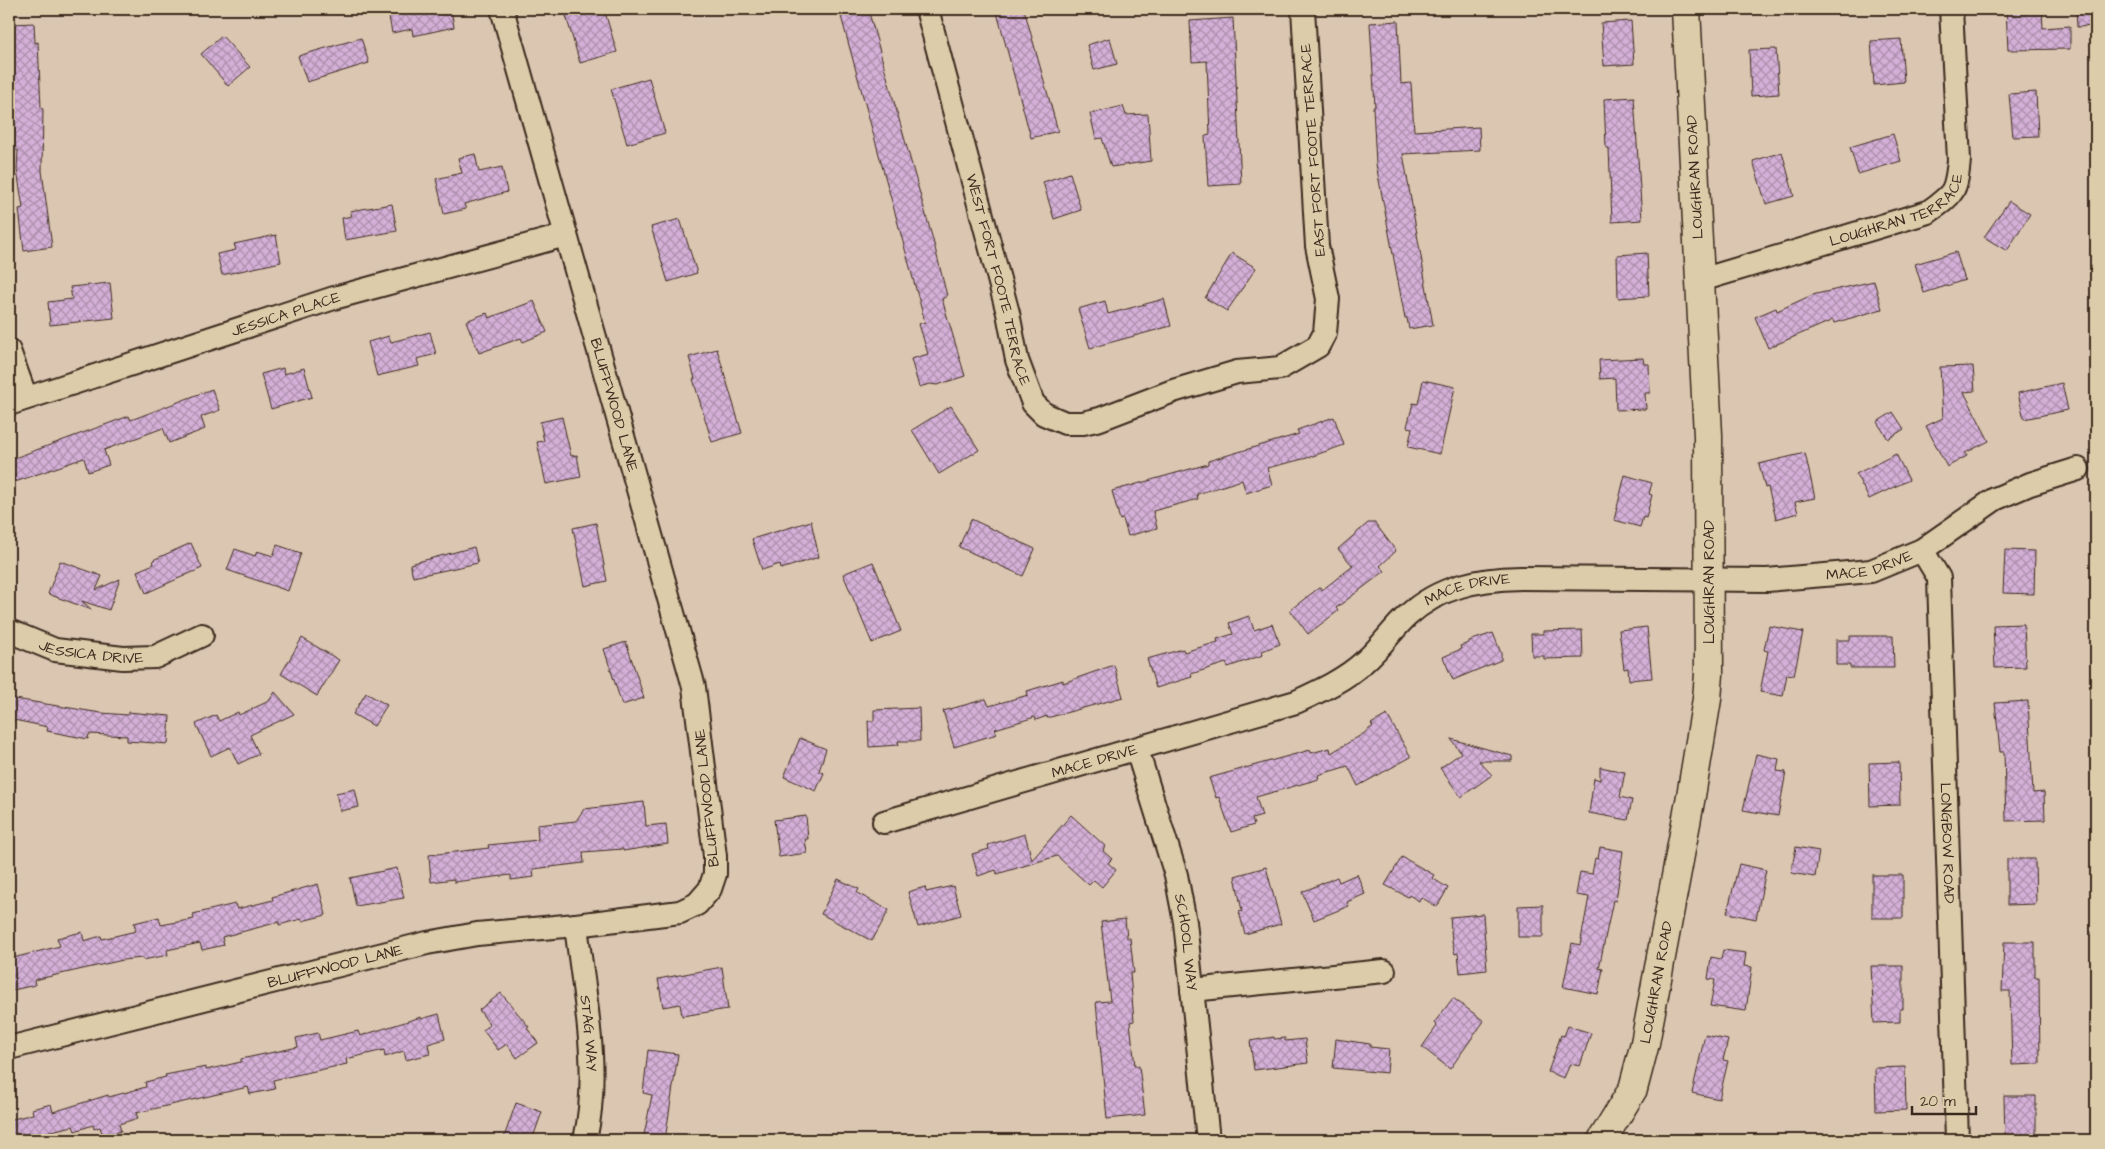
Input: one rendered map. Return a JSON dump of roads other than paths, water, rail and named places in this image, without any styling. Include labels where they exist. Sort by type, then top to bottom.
[{"type":"street","name":"BLUFFWOOD LANE","points":[[9,1048],[427,943],[477,934],[576,925],[680,912],[697,904],[710,889],[715,874],[714,856],[694,687],[502,9]]},
{"type":"street","name":"WEST FORT FOOTE TERRACE","points":[[927,9],[1008,313],[1017,360],[1033,403],[1044,414],[1054,420],[1065,423],[1083,423],[1173,391]]},
{"type":"street","name":"EAST FORT FOOTE TERRACE","points":[[1173,391],[1237,372],[1280,368],[1318,346],[1325,333],[1328,298],[1316,246],[1303,9]]},
{"type":"street","name":"LOUGHRAN ROAD","points":[[1602,1140],[1633,1089],[1647,1033],[1707,699],[1709,580],[1708,435],[1686,9]]},
{"type":"street","name":"LOUGHRAN TERRACE","points":[[1701,280],[1928,212],[1951,196],[1957,180],[1959,160],[1951,9]]},
{"type":"street","name":"JESSICA PLACE","points":[[18,401],[334,298],[566,235]]},
{"type":"street","points":[[9,351],[18,401]]},
{"type":"street","name":"MACE DRIVE","points":[[884,822],[1137,750],[1296,702],[1322,690],[1365,661],[1407,616],[1425,601],[1443,591],[1468,583],[1494,578],[1767,580],[1871,572],[1922,550],[1995,499],[2030,484],[2078,469]]},
{"type":"street","name":"LONGBOW ROAD","points":[[1922,550],[1939,578],[1957,1140]]},
{"type":"street","name":"JESSICA DRIVE","points":[[9,631],[55,650],[123,658],[155,657],[202,635]]},
{"type":"street","name":"SCHOOL WAY","points":[[1137,750],[1176,875],[1185,922],[1208,1140]]},
{"type":"street","name":"STAG WAY","points":[[576,925],[593,1074],[590,1119],[585,1140]]},
{"type":"street","points":[[1192,990],[1384,971]]}]
